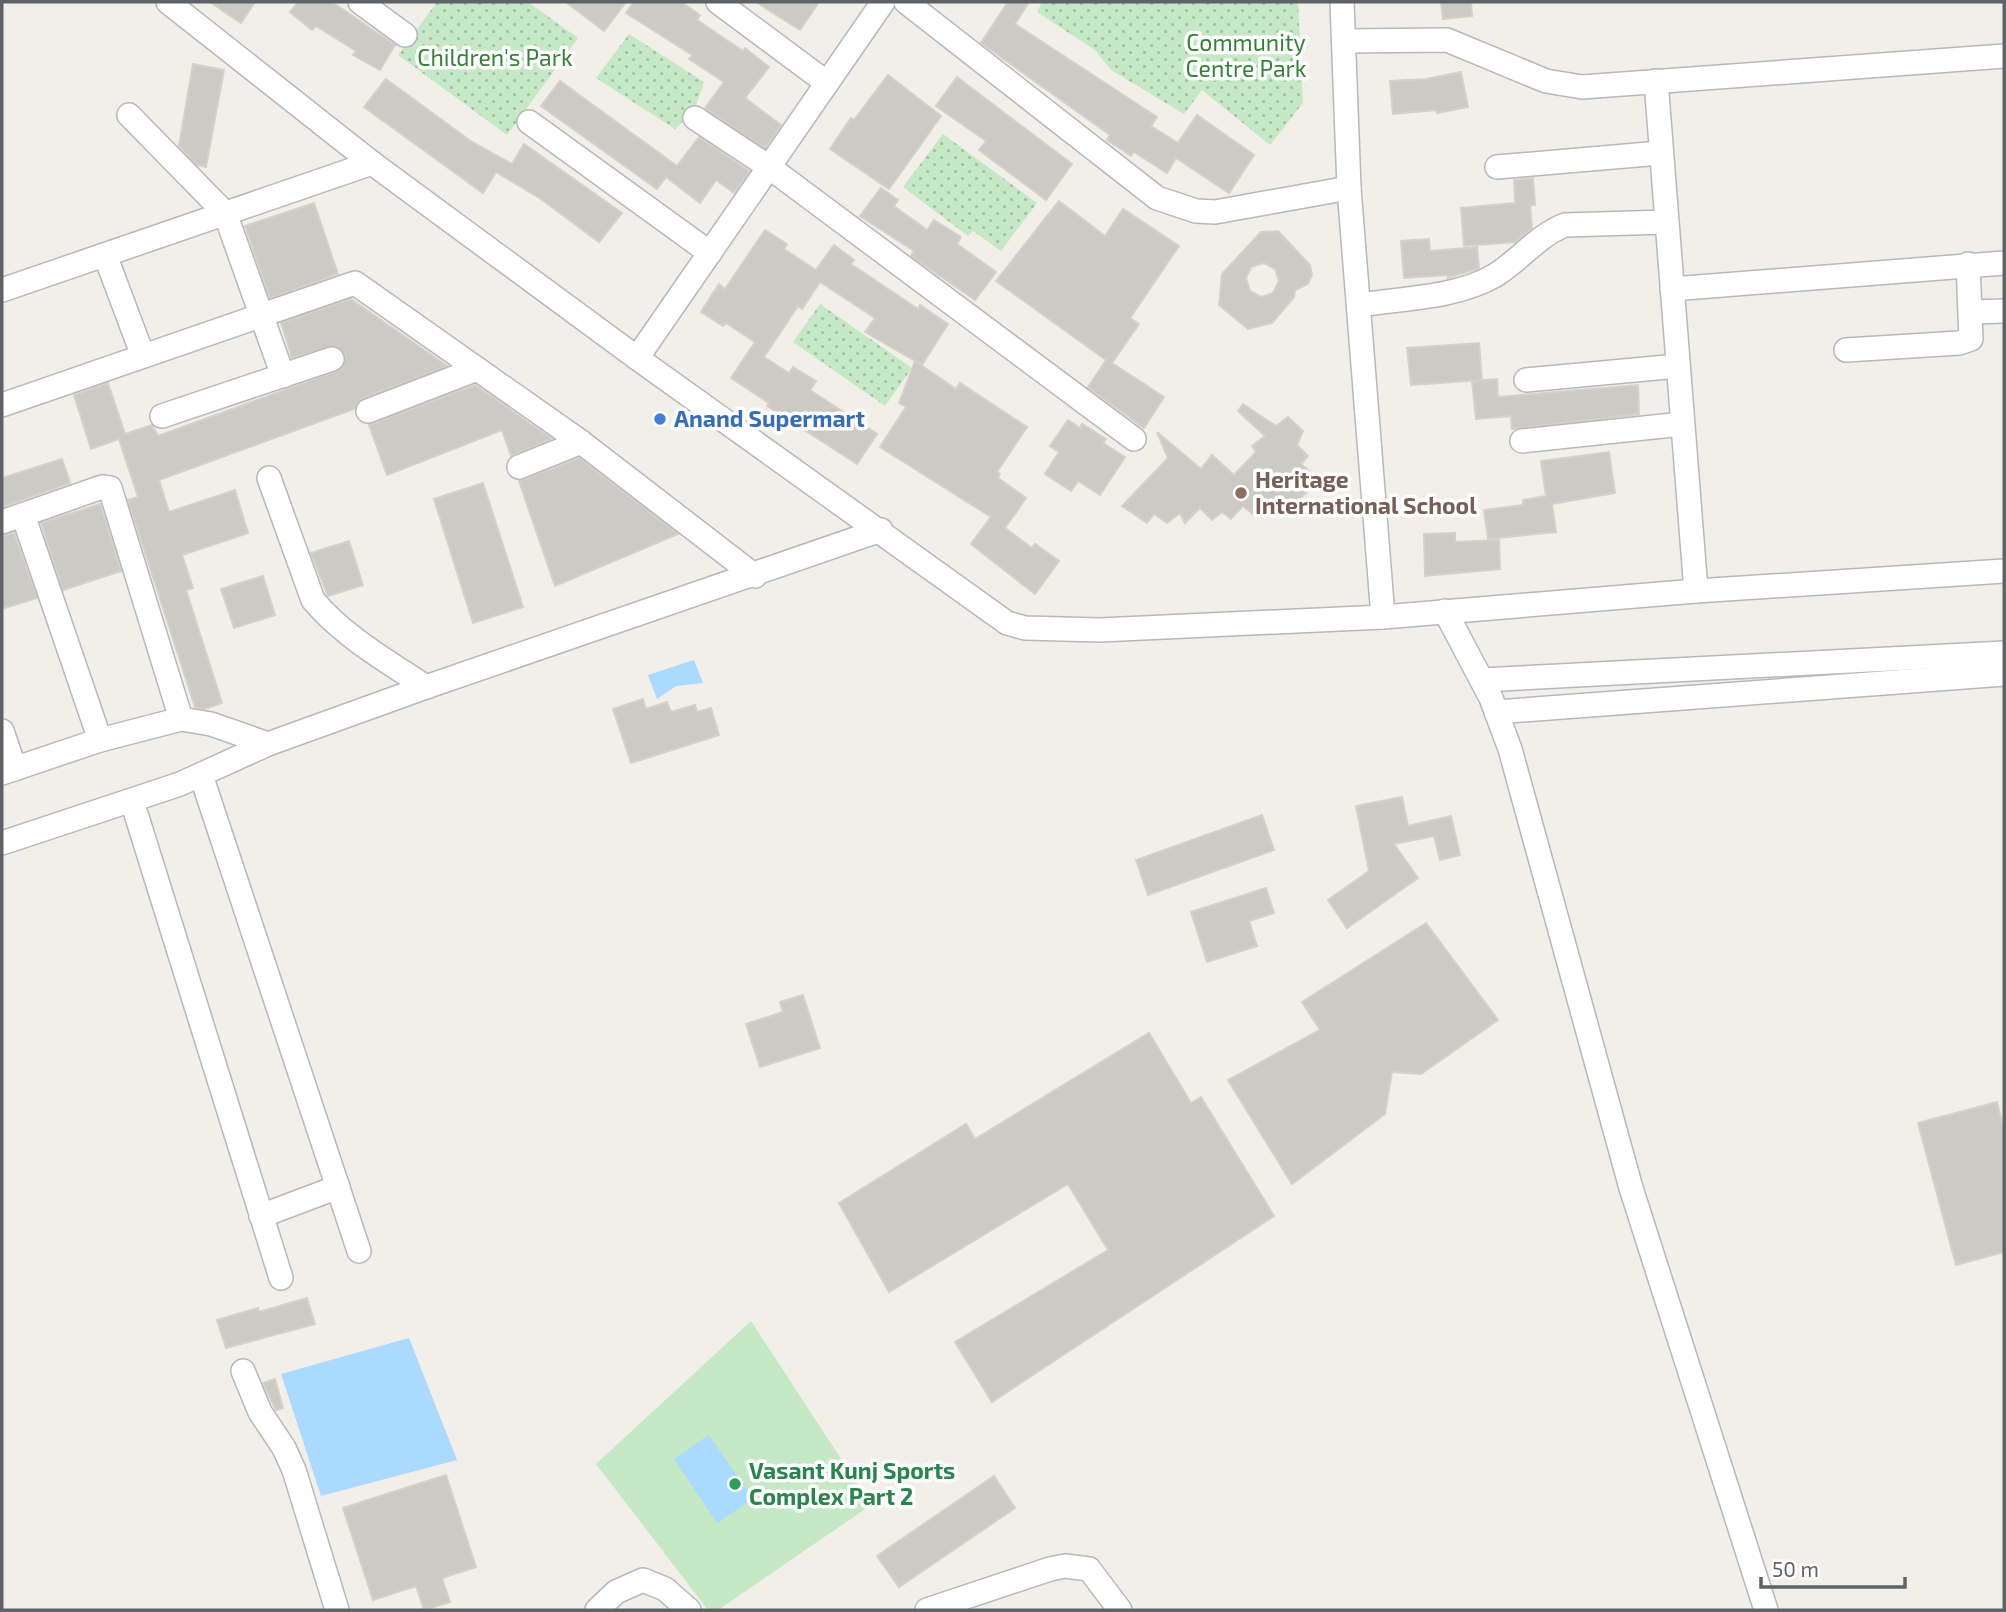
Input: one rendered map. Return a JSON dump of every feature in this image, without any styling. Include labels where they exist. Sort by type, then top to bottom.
[{"type":"street","points":[[168,2],[372,163],[637,358],[881,530],[989,612],[1025,628],[1100,630],[1384,617],[1696,591],[2004,571]]},
{"type":"street","points":[[360,2],[405,36]]},
{"type":"street","points":[[718,2],[827,83]]},
{"type":"street","points":[[637,358],[883,2]]},
{"type":"street","points":[[906,2],[1165,201],[1196,211],[1216,212],[1349,188]]},
{"type":"street","points":[[1342,2],[1349,188],[1384,617]]},
{"type":"street","points":[[1345,41],[1447,40],[1502,65],[1564,85],[1604,86],[2004,56]]},
{"type":"street","points":[[1656,80],[1696,591]]},
{"type":"street","points":[[129,115],[225,213],[283,376]]},
{"type":"street","points":[[695,118],[769,167],[1134,439]]},
{"type":"street","points":[[529,122],[710,253]]},
{"type":"street","points":[[1497,167],[1660,153]]},
{"type":"street","points":[[2,290],[372,163]]},
{"type":"street","points":[[1360,305],[1455,291],[1474,285],[1493,276],[1553,230],[1565,225],[1667,222]]},
{"type":"street","points":[[105,255],[142,356]]},
{"type":"street","points":[[1672,289],[2004,263]]},
{"type":"street","points":[[1846,350],[1966,342],[1973,331],[1968,264]]},
{"type":"street","points":[[2,405],[355,283],[581,442],[755,576]]},
{"type":"street","points":[[1972,312],[2004,311]]},
{"type":"street","points":[[162,416],[332,359]]},
{"type":"street","points":[[1526,380],[1678,366]]},
{"type":"street","points":[[368,411],[477,369]]},
{"type":"street","points":[[1522,441],[1682,424]]},
{"type":"street","points":[[519,467],[581,442]]},
{"type":"street","points":[[269,478],[313,600],[379,656],[426,687]]},
{"type":"street","points":[[100,740],[13,518],[102,486],[110,488],[181,719]]},
{"type":"street","points":[[2,843],[132,801],[201,775],[268,744],[426,687],[755,576],[881,530]]},
{"type":"street","points":[[1445,611],[1482,680],[1510,749],[1631,1188],[1766,1610]]},
{"type":"street","points":[[1482,680],[2004,653]]},
{"type":"street","points":[[1496,712],[2004,674]]},
{"type":"street","points":[[2,731],[8,771],[100,740],[181,719],[211,724],[268,744]]},
{"type":"street","points":[[201,775],[359,1251]]},
{"type":"street","points":[[132,801],[281,1278]]},
{"type":"street","points":[[261,1216],[338,1187]]},
{"type":"street","points":[[243,1371],[260,1412],[284,1448],[294,1470],[337,1610]]},
{"type":"street","points":[[927,1610],[1065,1566],[1089,1569],[1120,1610]]},
{"type":"street","points":[[597,1610],[616,1592],[643,1580],[665,1589],[689,1610]]},
{"type":"green space","name":"Children's Park","points":[[437,2],[528,2],[578,38],[507,135],[398,55]]},
{"type":"green space","name":"Community Centre Park","points":[[1042,2],[1298,2],[1303,103],[1270,145],[1202,90],[1184,114],[1111,70],[1095,50],[1037,12]]},
{"type":"green space","points":[[629,34],[704,82],[694,111],[675,129],[596,78]]},
{"type":"green space","points":[[943,134],[1037,203],[1001,251],[973,231],[968,236],[903,187]]},
{"type":"green space","points":[[820,304],[912,368],[885,406],[793,342]]},
{"type":"green space","name":"Vasant Kunj Sports Complex Part 2","points":[[751,1321],[871,1505],[718,1610],[708,1610],[596,1464]]},
{"type":"water","points":[[694,660],[703,683],[676,686],[657,699],[648,675]]},
{"type":"water","points":[[409,1338],[457,1460],[321,1496],[281,1374]]},
{"type":"water","points":[[709,1435],[753,1499],[717,1523],[674,1459]]},
{"type":"building","points":[[210,2],[255,2],[241,23]]},
{"type":"building","points":[[298,2],[332,2],[395,45],[380,70],[353,55],[356,51],[316,26],[312,30],[290,12]]},
{"type":"building","points":[[566,2],[626,2],[604,31]]},
{"type":"building","points":[[634,2],[681,2],[700,15],[697,20],[743,51],[745,48],[769,67],[745,98],[781,125],[765,148],[705,108],[724,82],[689,59],[692,55],[626,13]]},
{"type":"building","points":[[756,2],[819,2],[800,30]]},
{"type":"building","points":[[1008,2],[1029,2],[1015,24],[1157,117],[1151,126],[1178,143],[1197,115],[1254,155],[1229,193],[1176,158],[1167,173],[1134,152],[1131,156],[1107,140],[1110,135],[981,43]]},
{"type":"building","points":[[1441,2],[1471,2],[1472,16],[1443,19]]},
{"type":"building","points":[[193,64],[224,70],[206,167],[197,165],[179,146]]},
{"type":"building","points":[[1461,72],[1468,107],[1437,113],[1436,110],[1393,114],[1390,81],[1426,79]]},
{"type":"building","points":[[888,75],[941,116],[889,189],[830,149],[851,118],[854,120]]},
{"type":"building","points":[[957,77],[1072,164],[1046,200],[979,150],[986,141],[936,106]]},
{"type":"building","points":[[386,79],[472,142],[512,164],[524,144],[622,213],[599,242],[541,199],[496,172],[483,193],[364,107]]},
{"type":"building","points":[[560,81],[677,166],[699,137],[749,171],[734,193],[716,180],[700,203],[666,177],[657,189],[541,106]]},
{"type":"building","points":[[1533,178],[1535,205],[1530,205],[1532,228],[1515,242],[1464,246],[1461,208],[1515,203],[1514,180]]},
{"type":"building","points":[[881,188],[898,200],[894,206],[927,230],[934,220],[961,237],[957,244],[996,272],[975,300],[911,256],[914,251],[860,216]]},
{"type":"building","points":[[1059,201],[1105,236],[1123,209],[1179,246],[1130,318],[1139,324],[1112,363],[1164,397],[1144,428],[1088,387],[1106,360],[996,281]]},
{"type":"building","points":[[314,203],[338,274],[270,298],[245,226]]},
{"type":"building","points":[[765,230],[787,244],[784,249],[816,270],[834,245],[854,260],[851,264],[918,309],[920,305],[948,324],[922,365],[865,332],[875,318],[820,282],[802,309],[798,306],[764,357],[789,373],[793,367],[816,381],[810,390],[877,434],[857,464],[767,406],[769,403],[731,378],[755,342],[726,323],[723,326],[701,312],[719,284],[725,289]]},
{"type":"building","points":[[1278,231],[1310,265],[1312,275],[1308,284],[1295,290],[1294,297],[1272,323],[1248,329],[1219,305],[1222,274],[1261,232]],"holes":[[[1264,263],[1275,269],[1279,281],[1273,293],[1261,297],[1250,291],[1246,278],[1251,267]]]},
{"type":"building","points":[[1429,239],[1430,251],[1477,247],[1479,268],[1448,278],[1448,275],[1404,278],[1401,241]]},
{"type":"building","points":[[351,299],[447,366],[363,398],[354,409],[159,480],[169,512],[235,490],[248,533],[182,555],[193,588],[186,590],[222,703],[205,709],[195,707],[128,500],[138,497],[119,439],[91,449],[74,395],[108,383],[125,434],[152,425],[158,436],[342,369],[345,355],[335,346],[292,358],[281,323]]},
{"type":"building","points":[[1479,343],[1482,380],[1411,385],[1407,348]]},
{"type":"building","points":[[915,361],[956,389],[960,383],[1027,427],[997,472],[1000,474],[998,478],[1026,498],[1005,528],[1032,548],[1035,544],[1059,561],[1035,594],[971,544],[991,517],[880,447],[906,407],[899,403]]},
{"type":"building","points":[[1497,379],[1498,397],[1638,385],[1639,414],[1512,429],[1511,416],[1476,419],[1472,381]]},
{"type":"building","points":[[475,385],[552,439],[511,456],[502,430],[387,475],[369,425]]},
{"type":"building","points":[[1243,404],[1276,426],[1288,417],[1303,431],[1297,445],[1308,456],[1301,464],[1309,471],[1299,485],[1307,492],[1291,507],[1283,503],[1279,509],[1270,504],[1255,516],[1243,506],[1231,519],[1222,512],[1212,520],[1200,508],[1185,523],[1180,513],[1167,523],[1154,514],[1147,523],[1122,506],[1168,458],[1157,432],[1201,469],[1212,455],[1234,475],[1256,452],[1252,446],[1265,436],[1238,411]]},
{"type":"building","points":[[1068,420],[1080,428],[1082,424],[1106,439],[1103,443],[1125,457],[1100,495],[1078,481],[1071,491],[1045,474],[1059,452],[1050,446]]},
{"type":"building","points":[[1609,452],[1615,493],[1552,504],[1556,532],[1488,539],[1484,510],[1523,505],[1523,500],[1546,496],[1541,461]]},
{"type":"building","points":[[579,458],[678,534],[555,586],[519,481]]},
{"type":"building","points":[[62,459],[70,483],[2,507],[2,478]]},
{"type":"building","points":[[483,483],[523,607],[473,623],[434,499]]},
{"type":"building","points":[[100,504],[121,571],[63,590],[41,523]]},
{"type":"building","points":[[14,533],[37,598],[2,609],[2,536]]},
{"type":"building","points":[[1455,533],[1455,542],[1499,540],[1500,569],[1425,576],[1424,534]]},
{"type":"building","points":[[349,541],[363,585],[328,596],[311,553]]},
{"type":"building","points":[[263,576],[275,615],[234,628],[221,589]]},
{"type":"building","points":[[643,699],[646,709],[667,702],[671,712],[695,705],[697,712],[711,708],[719,735],[631,763],[613,709]]},
{"type":"building","points":[[1402,797],[1408,826],[1451,816],[1460,855],[1440,860],[1434,836],[1394,844],[1418,878],[1347,928],[1328,900],[1369,871],[1356,806]]},
{"type":"building","points":[[1262,815],[1274,850],[1148,895],[1136,860]]},
{"type":"building","points":[[1266,888],[1274,913],[1249,921],[1257,946],[1207,962],[1191,912]]},
{"type":"building","points":[[1426,923],[1498,1020],[1421,1074],[1392,1072],[1385,1114],[1292,1184],[1228,1080],[1320,1030],[1302,1002]]},
{"type":"building","points":[[803,995],[820,1048],[760,1067],[746,1024],[783,1012],[780,1002]]},
{"type":"building","points":[[1149,1033],[1191,1103],[1201,1097],[1274,1216],[992,1402],[955,1342],[1108,1250],[1068,1184],[889,1292],[839,1203],[966,1124],[975,1139]]},
{"type":"building","points":[[1997,1102],[2004,1130],[2004,1252],[1956,1265],[1918,1123]]},
{"type":"building","points":[[307,1298],[315,1324],[226,1348],[217,1320],[258,1308],[259,1312]]},
{"type":"building","points":[[275,1379],[283,1408],[276,1410],[263,1383]]},
{"type":"building","points":[[446,1475],[476,1567],[442,1578],[450,1602],[424,1610],[416,1586],[373,1600],[343,1508]]},
{"type":"building","points":[[994,1476],[1015,1508],[899,1587],[877,1556]]},
{"type":"place","name":"Anand Supermart","points":[[660,419]]},
{"type":"place","name":"Heritage International School","points":[[1241,493]]},
{"type":"place","name":"Vasant Kunj Sports Complex Part 2","points":[[735,1484]]}]
